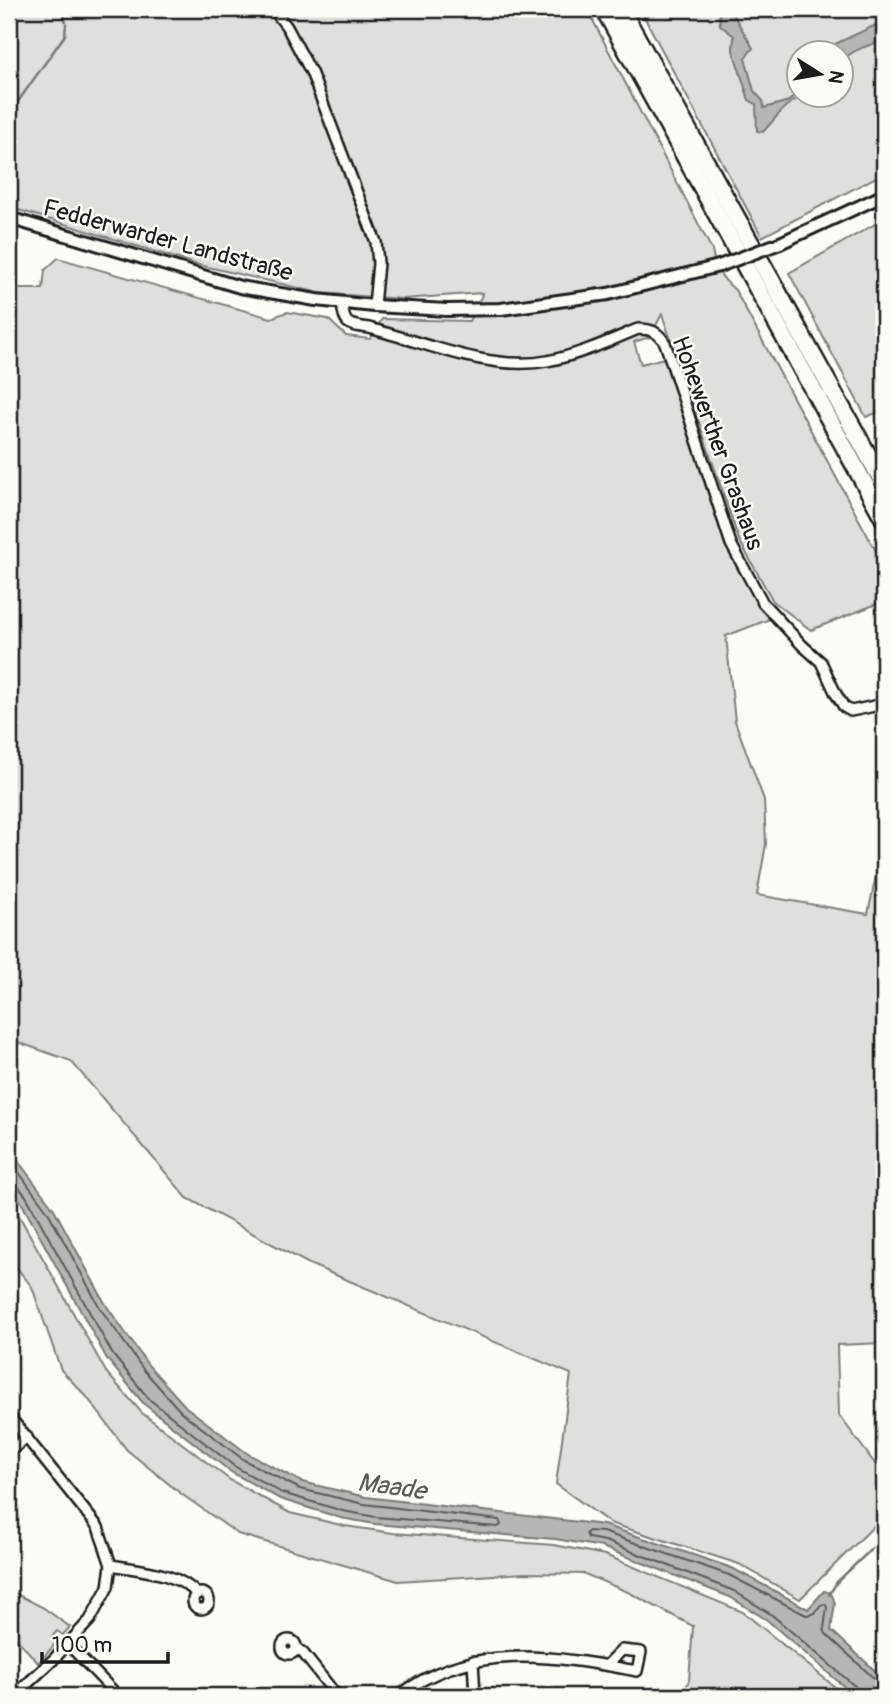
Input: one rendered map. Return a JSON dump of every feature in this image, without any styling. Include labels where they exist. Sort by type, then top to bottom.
[{"type":"highway","points":[[604,9],[884,519]]},
{"type":"highway","points":[[621,9],[884,484]]},
{"type":"street","points":[[273,9],[287,27],[311,72],[376,242],[378,263],[374,306]]},
{"type":"street","name":"Fedderwarder Landstraße","points":[[9,218],[240,287],[374,306],[447,310],[501,309],[608,294],[719,266],[780,243],[884,195]]},
{"type":"street","name":"Hohewerther Grashaus","points":[[342,303],[343,318],[353,326],[439,348],[512,362],[544,362],[569,356],[638,330],[649,329],[658,333],[665,343],[731,544],[764,603],[821,662],[844,707],[851,711],[884,704]]},
{"type":"street","points":[[9,1416],[98,1527],[111,1565],[108,1587],[90,1620],[14,1696]]},
{"type":"street","points":[[9,1452],[27,1437]]},
{"type":"street","points":[[111,1565],[161,1575],[191,1587],[197,1594]]},
{"type":"street","points":[[68,1644],[118,1696]]},
{"type":"street","points":[[296,1648],[337,1696]]},
{"type":"street","points":[[399,1696],[430,1677],[473,1661],[526,1657],[607,1665]]},
{"type":"street","points":[[473,1661],[475,1696]]},
{"type":"shaded area","points":[[9,9],[587,9],[712,250],[719,272],[735,290],[884,566],[884,601],[811,630],[773,601],[739,540],[662,314],[650,337],[634,342],[641,364],[664,358],[726,547],[770,619],[726,636],[735,721],[764,800],[766,844],[757,895],[868,914],[884,837],[884,1343],[837,1345],[839,1415],[884,1476],[884,1516],[800,1599],[739,1564],[610,1523],[556,1484],[571,1374],[309,1264],[187,1198],[71,1061],[9,1039],[9,289],[43,289],[45,270],[58,258],[271,318],[287,312],[328,319],[346,336],[370,339],[382,319],[469,321],[483,293],[403,299],[320,293],[195,264],[9,207]]},
{"type":"shaded area","points":[[640,9],[884,9],[884,173],[762,237]]},
{"type":"shaded area","points":[[884,219],[884,418],[879,412],[866,417],[789,273]]},
{"type":"shaded area","points":[[9,1200],[106,1372],[142,1413],[230,1480],[290,1513],[345,1526],[393,1533],[554,1545],[605,1555],[743,1612],[846,1696],[683,1696],[689,1680],[693,1626],[630,1593],[585,1574],[525,1573],[398,1581],[238,1534],[180,1493],[127,1450],[86,1396],[61,1370],[32,1287],[9,1258]]},
{"type":"shaded area","points":[[9,1590],[44,1608],[70,1627],[63,1635],[57,1631],[52,1637],[57,1642],[38,1663],[9,1630]]},
{"type":"water","points":[[719,9],[730,9],[753,48],[745,58],[754,91],[763,101],[764,108],[784,102],[784,108],[763,132],[757,131],[756,104],[749,100],[733,50],[734,36],[720,25]]},
{"type":"water","points":[[884,21],[884,38],[879,41],[854,51],[854,38],[848,38]]},
{"type":"water","points":[[9,1149],[54,1209],[106,1305],[148,1365],[186,1407],[248,1454],[302,1482],[366,1497],[604,1525],[732,1568],[808,1609],[824,1591],[831,1593],[835,1603],[831,1630],[884,1679],[884,1696],[855,1696],[767,1620],[730,1597],[602,1547],[555,1539],[375,1524],[341,1518],[280,1499],[231,1472],[144,1404],[107,1359],[20,1200],[9,1186]]},
{"type":"waterway","points":[[9,127],[12,110],[65,35],[63,9]]},
{"type":"waterway","points":[[829,1595],[837,1582],[884,1537]]},
{"type":"water label","name":"Maade","points":[[392,1486]]}]
